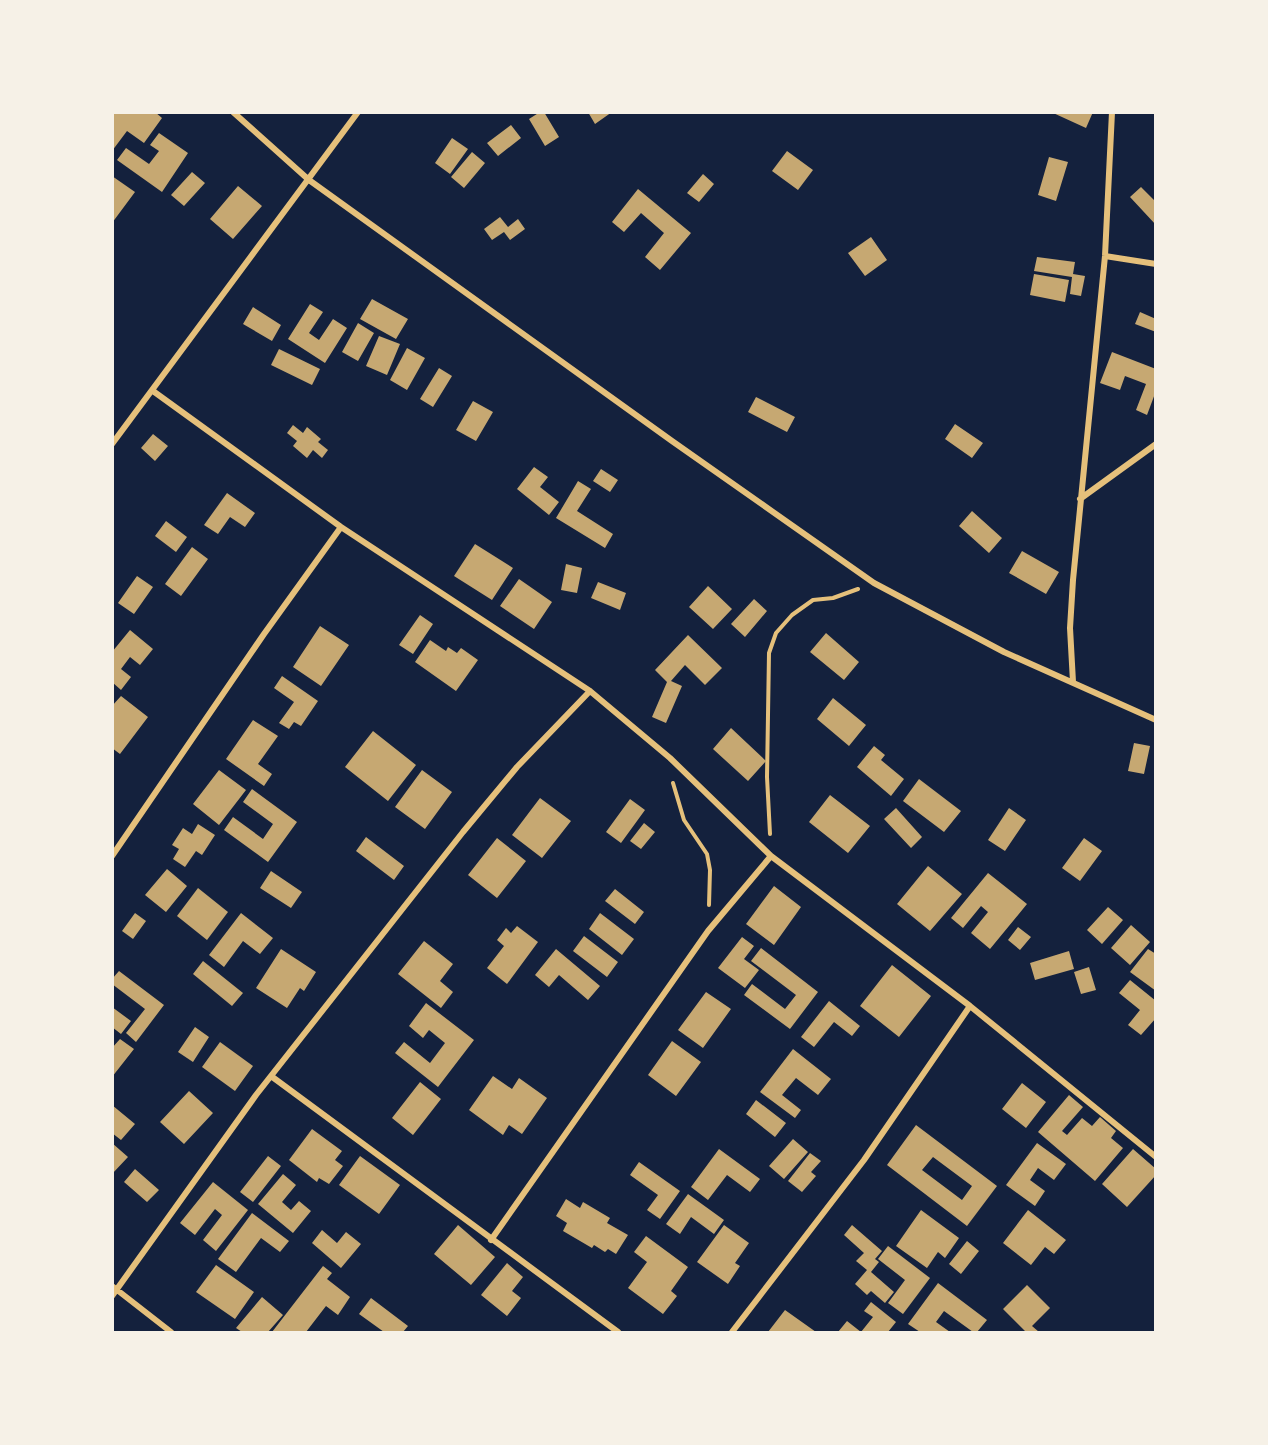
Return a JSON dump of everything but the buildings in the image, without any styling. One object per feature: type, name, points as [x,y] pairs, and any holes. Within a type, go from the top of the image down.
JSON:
[{"type":"street","points":[[233,112],[309,180],[874,584],[1004,652],[1155,720]]},
{"type":"street","points":[[112,444],[358,112]]},
{"type":"street","points":[[1073,682],[1070,628],[1080,499],[1105,256],[1112,112]]},
{"type":"street","points":[[1105,256],[1155,264]]},
{"type":"street","points":[[153,391],[341,527],[590,691],[670,758],[771,856],[970,1006],[1155,1157]]},
{"type":"street","points":[[1080,499],[1155,444]]},
{"type":"street","points":[[112,856],[264,634],[341,527]]},
{"type":"street","points":[[112,1296],[115,1287],[271,1076],[517,767],[590,691]]},
{"type":"street","points":[[491,1240],[708,932],[771,856]]},
{"type":"street","points":[[732,1332],[864,1160],[970,1006]]},
{"type":"street","points":[[271,1076],[618,1332]]},
{"type":"street","points":[[115,1287],[171,1332]]},
{"type":"path","points":[[771,856],[767,777],[768,676],[769,653],[776,633],[792,615],[813,600],[833,598],[874,584]]},
{"type":"path","points":[[670,758],[678,802],[684,820],[707,854],[711,887],[708,932]]}]
